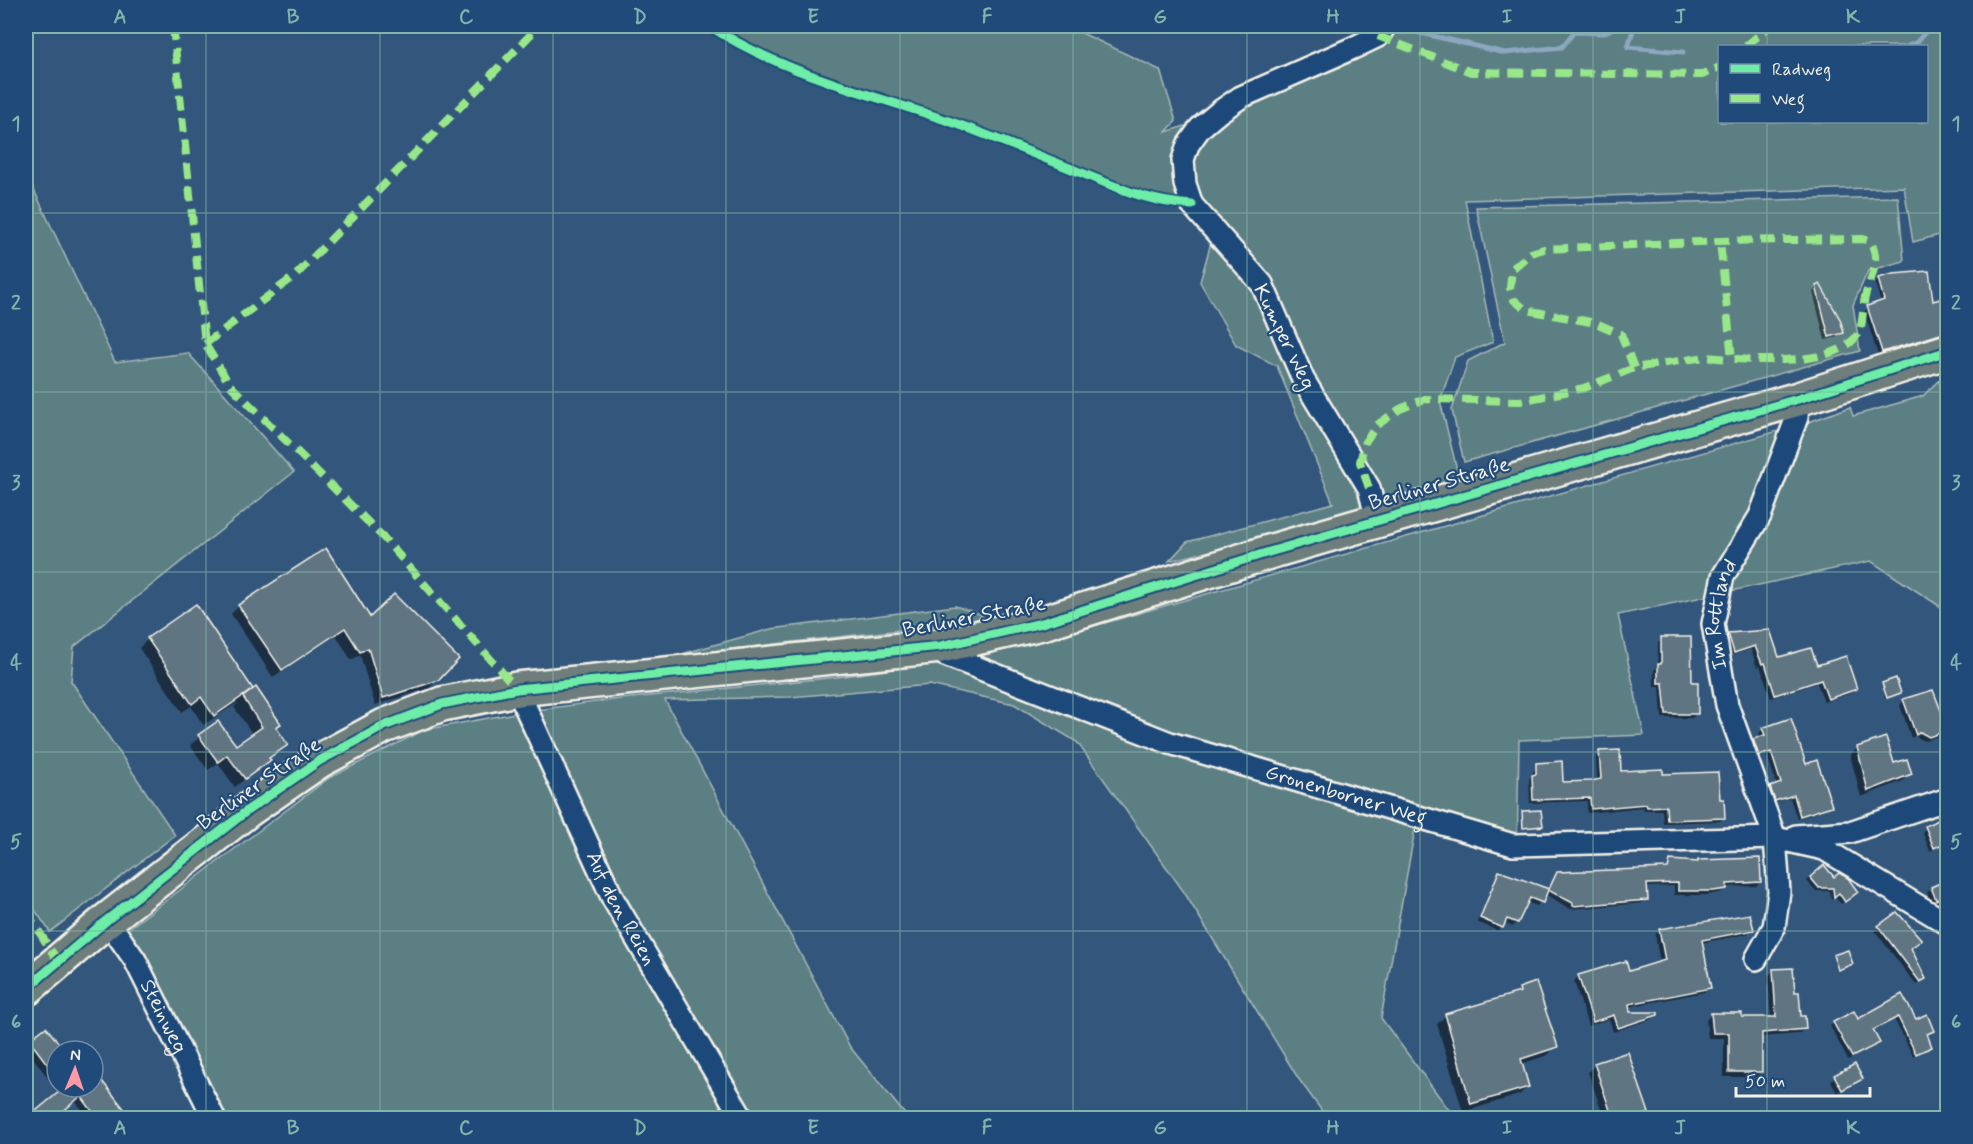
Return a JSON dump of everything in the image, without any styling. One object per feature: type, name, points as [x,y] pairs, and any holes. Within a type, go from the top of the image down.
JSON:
[{"type":"main road","name":"Berliner Straße","points":[[26,989],[107,920],[248,810],[319,761],[384,726],[442,704],[517,689],[941,646],[1042,623],[1377,520],[1798,399],[1947,351]]},
{"type":"street","name":"Kumper Weg","points":[[1377,520],[1369,488],[1303,379],[1262,284],[1192,205],[1185,184],[1183,160],[1188,145],[1200,128],[1226,107],[1259,89],[1377,36],[1385,26]]},
{"type":"street","name":"Im Rottland","points":[[1774,838],[1727,705],[1713,624],[1724,576],[1760,516],[1797,417],[1798,399]]},
{"type":"street","name":"Gronenborner Weg","points":[[941,646],[945,655],[1170,743],[1513,844],[1774,838],[1850,832],[1947,799]]},
{"type":"street","name":"Auf den Reien","points":[[517,689],[613,899],[742,1119]]},
{"type":"street","name":"Gronenborner Weg","points":[[1774,838],[1824,849],[1947,924]]},
{"type":"street","points":[[1756,959],[1773,927],[1779,892],[1774,838]]},
{"type":"street","name":"Steinweg","points":[[107,920],[135,960],[214,1119]]},
{"type":"green space","points":[[710,26],[1067,26],[1160,70],[1176,121],[1166,132],[1236,110],[1373,46],[1374,26],[1947,26],[1947,233],[1913,242],[1904,187],[1465,200],[1493,342],[1455,357],[1440,401],[1462,490],[1169,561],[1187,542],[1333,503],[1277,366],[1236,345],[1200,282],[1217,221],[826,80]]},
{"type":"green space","points":[[26,173],[115,362],[188,353],[294,472],[74,647],[71,681],[175,835],[50,932],[26,897]]},
{"type":"green space","points":[[1898,197],[1904,261],[1868,271],[1853,305],[1860,351],[1464,462],[1452,410],[1468,361],[1505,342],[1476,207]]},
{"type":"green space","points":[[1939,380],[1943,403],[1947,402],[1947,611],[1871,561],[1618,615],[1644,735],[1519,740],[1517,856],[1415,829],[1381,1018],[1455,1118],[1327,1118],[1298,1078],[1184,892],[1077,742],[1014,704],[930,685],[790,697],[665,700],[850,1047],[908,1118],[220,1118],[128,929],[329,778],[424,730],[515,713],[602,701],[837,677],[951,661],[1023,691],[1020,697],[1035,678],[1030,683],[972,658],[1038,642],[1806,423],[1850,407],[1853,416],[1923,396]]},
{"type":"green space","points":[[955,606],[983,615],[972,622],[678,655],[771,629]]},
{"type":"building","points":[[1929,271],[1933,301],[1947,297],[1947,332],[1882,352],[1867,306],[1884,300],[1878,278],[1893,274]]},
{"type":"building","points":[[1820,284],[1840,319],[1844,333],[1829,337],[1816,286]]},
{"type":"building","points":[[326,548],[370,617],[394,594],[459,659],[439,680],[383,698],[368,648],[360,652],[345,628],[282,670],[238,605]]},
{"type":"building","points":[[196,604],[253,689],[214,716],[201,697],[192,704],[147,638]]},
{"type":"building","points":[[1770,630],[1779,657],[1811,648],[1817,665],[1846,656],[1857,689],[1828,699],[1821,680],[1775,695],[1765,663],[1762,664],[1755,646],[1734,653],[1728,633]]},
{"type":"building","points":[[1661,637],[1691,637],[1692,682],[1698,682],[1698,714],[1666,714],[1663,683],[1658,683]]},
{"type":"building","points":[[1896,678],[1901,693],[1887,698],[1882,683]]},
{"type":"building","points":[[256,687],[281,724],[276,727],[288,745],[245,779],[227,755],[218,762],[198,735],[218,721],[236,745],[262,727],[243,697]]},
{"type":"building","points":[[1933,690],[1945,721],[1940,733],[1929,737],[1920,732],[1916,735],[1903,699]]},
{"type":"building","points":[[1791,718],[1806,764],[1817,760],[1832,806],[1800,816],[1794,795],[1775,801],[1770,787],[1781,783],[1771,752],[1759,756],[1753,739],[1765,735],[1762,728]]},
{"type":"building","points":[[1886,737],[1894,763],[1907,759],[1912,774],[1868,791],[1857,747]]},
{"type":"building","points":[[1620,750],[1621,771],[1663,769],[1663,774],[1718,772],[1720,799],[1724,799],[1725,818],[1667,820],[1666,806],[1647,807],[1646,804],[1591,809],[1590,798],[1533,800],[1532,775],[1536,774],[1536,763],[1562,761],[1563,782],[1591,781],[1601,779],[1599,751]]},
{"type":"building","points":[[1541,810],[1543,826],[1523,828],[1522,811]]},
{"type":"building","points":[[1947,816],[1947,842],[1934,848],[1925,826]]},
{"type":"building","points":[[1760,858],[1761,882],[1727,884],[1727,889],[1713,891],[1678,891],[1678,883],[1647,884],[1648,900],[1573,906],[1573,903],[1548,890],[1543,903],[1530,898],[1518,923],[1507,919],[1503,928],[1480,918],[1499,871],[1549,889],[1557,872],[1668,868],[1670,860],[1698,862],[1698,860]]},
{"type":"building","points":[[1824,865],[1834,877],[1839,873],[1848,878],[1858,892],[1845,902],[1839,893],[1834,897],[1833,888],[1819,888],[1810,877]]},
{"type":"building","points":[[1947,880],[1947,895],[1936,900],[1931,887]]},
{"type":"building","points":[[1897,912],[1922,940],[1911,948],[1926,979],[1920,982],[1878,926]]},
{"type":"building","points":[[1750,914],[1754,930],[1702,940],[1711,988],[1629,1004],[1630,1012],[1658,1012],[1658,1015],[1618,1028],[1614,1015],[1593,1022],[1578,975],[1626,961],[1629,971],[1665,960],[1659,929]]},
{"type":"building","points":[[1848,950],[1853,964],[1838,970],[1833,955]]},
{"type":"building","points":[[1793,968],[1795,992],[1799,992],[1801,1016],[1805,1016],[1806,1029],[1762,1033],[1762,1072],[1729,1072],[1729,1033],[1713,1033],[1711,1013],[1742,1013],[1742,1017],[1776,1017],[1773,969]]},
{"type":"building","points":[[1536,982],[1558,1047],[1521,1059],[1529,1087],[1471,1104],[1445,1014],[1520,992],[1519,988]]},
{"type":"building","points":[[1902,994],[1916,1019],[1927,1014],[1934,1031],[1927,1034],[1932,1047],[1916,1054],[1898,1017],[1873,1030],[1880,1043],[1852,1057],[1833,1022],[1854,1011],[1858,1019]]},
{"type":"building","points":[[46,1027],[56,1039],[45,1039],[45,1061],[29,1040]]},
{"type":"building","points":[[1628,1052],[1649,1113],[1634,1119],[1613,1119],[1594,1063]]},
{"type":"building","points":[[1855,1064],[1863,1079],[1842,1090],[1834,1075]]},
{"type":"building","points":[[105,1085],[125,1110],[114,1119],[98,1119],[83,1099],[105,1099]]},
{"type":"building","points":[[50,1099],[77,1099],[54,1119],[26,1119]]},
{"type":"waterway","points":[[1408,30],[1505,53],[1562,47],[1574,32],[1604,33],[1616,26]]},
{"type":"waterway","points":[[1632,26],[1634,27],[1628,47],[1683,52]]},
{"type":"waterway","points":[[1910,45],[1917,42],[1930,26],[1948,31]]},
{"type":"marked path","points":[[173,26],[205,344],[230,385],[382,536],[517,689]]},
{"type":"marked path","points":[[205,344],[296,275],[539,26]]},
{"type":"marked path","points":[[1747,45],[1770,26]]},
{"type":"marked path","points":[[1378,36],[1471,72],[1702,75],[1718,68]]},
{"type":"marked path","points":[[1634,368],[1621,334],[1596,323],[1526,310],[1514,300],[1510,288],[1512,269],[1531,253],[1544,249],[1720,241],[1863,239],[1870,241],[1875,261],[1858,334],[1835,352],[1818,356],[1782,360],[1732,359],[1720,241]]},
{"type":"marked path","points":[[1369,488],[1360,462],[1365,442],[1377,425],[1400,409],[1425,399],[1520,401],[1584,388],[1634,368],[1705,357],[1732,359]]},
{"type":"marked path","points":[[26,911],[57,960]]},
{"type":"cycle path","points":[[710,26],[770,59],[802,72],[968,128],[1134,193],[1162,201],[1192,205]]},
{"type":"cycle path","points":[[26,989],[107,920],[248,810],[319,761],[384,726],[442,704],[517,689],[941,646],[1042,623],[1269,552],[1798,399],[1948,351]]}]
